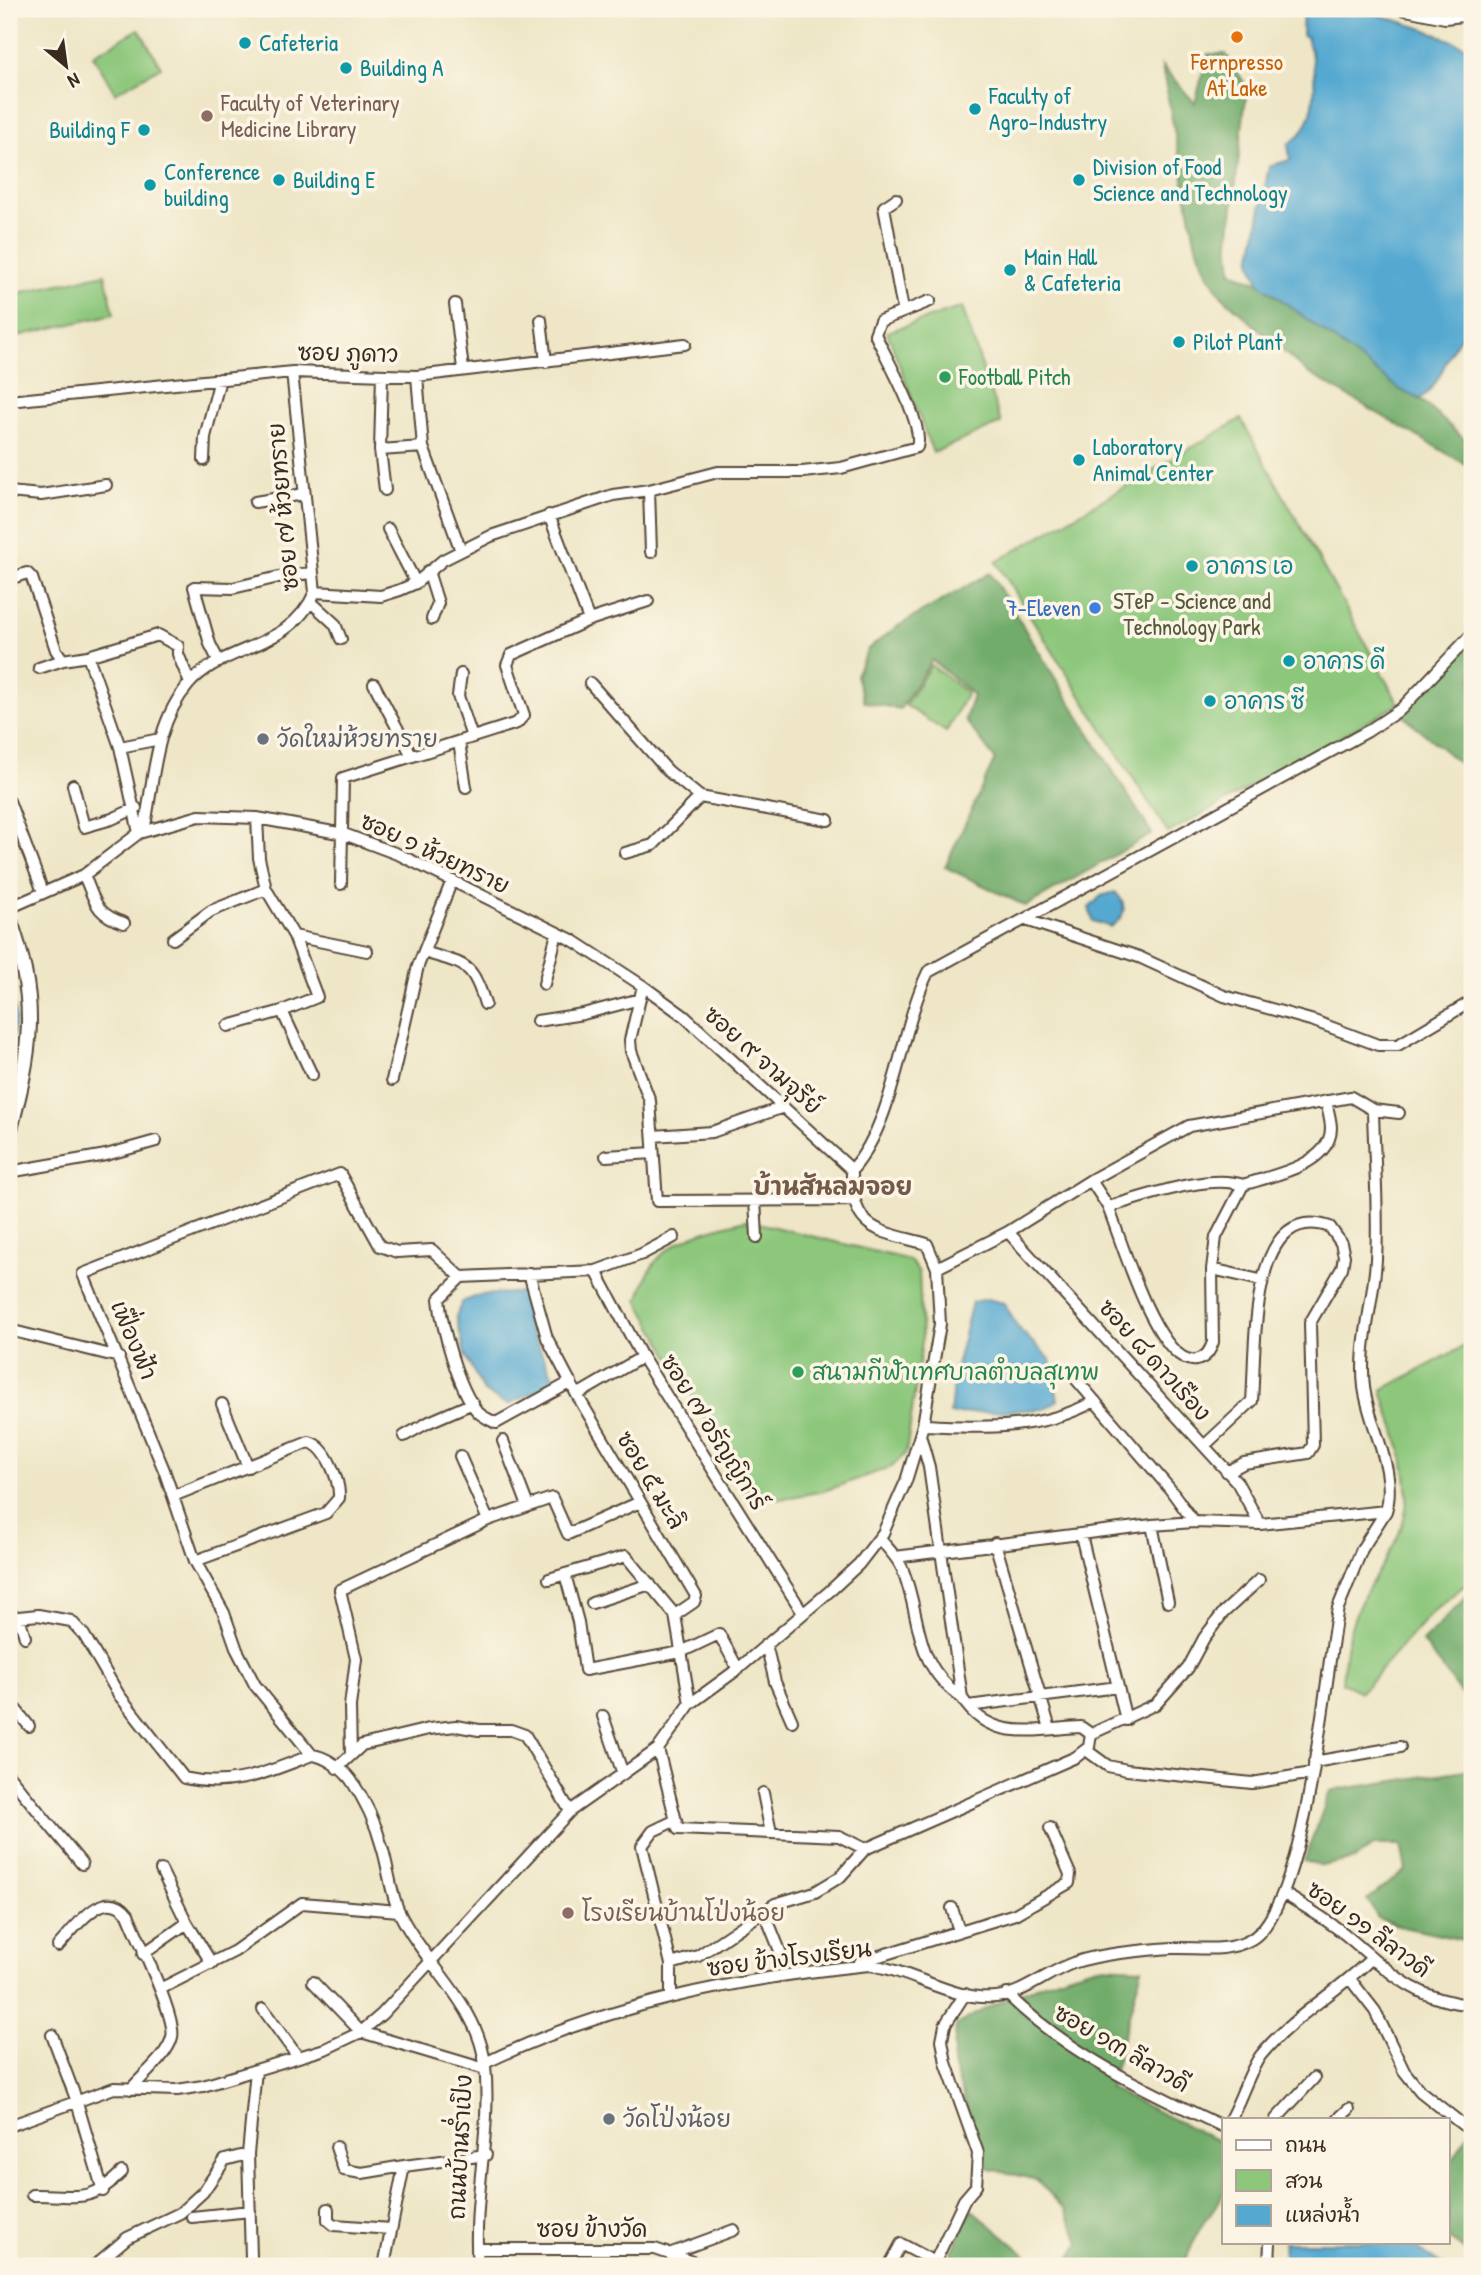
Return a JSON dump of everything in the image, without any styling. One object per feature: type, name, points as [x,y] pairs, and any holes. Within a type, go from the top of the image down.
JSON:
[{"type":"main road","points":[[9,919],[28,988],[29,1046],[9,1133]]},
{"type":"main road","points":[[9,940],[28,988]]},
{"type":"street","points":[[1401,9],[1445,18],[1472,15]]},
{"type":"street","points":[[896,199],[884,207],[903,310]]},
{"type":"street","points":[[313,597],[381,596],[415,583],[428,571],[491,536],[613,495],[649,490],[718,472],[802,472],[841,468],[917,447],[919,440],[911,414],[875,334],[880,321],[930,301]]},
{"type":"street","points":[[455,304],[463,369]]},
{"type":"street","points":[[541,320],[546,362]]},
{"type":"street","name":"ซอย ภูดาว","points":[[9,401],[292,372],[417,376],[685,344]]},
{"type":"street","name":"ซอย ๗ ห้วยทราย","points":[[141,832],[160,739],[170,712],[190,683],[219,662],[264,643],[287,629],[313,597],[292,372]]},
{"type":"street","points":[[382,375],[380,450],[385,490]]},
{"type":"street","points":[[417,376],[423,447],[461,551]]},
{"type":"street","points":[[204,460],[205,437],[220,379]]},
{"type":"street","points":[[380,450],[423,447]]},
{"type":"street","points":[[9,492],[41,495],[106,485]]},
{"type":"street","points":[[649,490],[651,551]]},
{"type":"street","points":[[255,502],[304,494]]},
{"type":"street","points":[[550,515],[589,620]]},
{"type":"street","points":[[388,529],[415,583]]},
{"type":"street","points":[[428,571],[438,606],[432,620]]},
{"type":"street","points":[[9,579],[27,573],[32,578],[56,650],[63,660]]},
{"type":"street","points":[[219,662],[210,644],[194,587],[233,589],[284,576],[311,573]]},
{"type":"street","points":[[313,597],[335,624],[341,639]]},
{"type":"street","points":[[341,884],[343,778],[517,723],[524,715],[507,665],[511,655],[589,620],[648,601]]},
{"type":"street","points":[[9,2126],[76,2099],[114,2088],[177,2090],[203,2086],[326,2049],[361,2032],[570,1811],[658,1749],[690,1704],[738,1669],[859,1564],[879,1538],[906,1481],[921,1430],[940,1324],[937,1268],[927,1244],[886,1234],[872,1226],[852,1200],[852,1170],[862,1159],[889,1096],[928,972],[1368,731],[1401,709],[1472,634]]},
{"type":"street","points":[[39,668],[158,635],[178,646],[178,654],[190,683]]},
{"type":"street","points":[[88,656],[120,747],[141,832]]},
{"type":"street","points":[[461,674],[458,696],[472,737]]},
{"type":"street","points":[[590,682],[668,771],[700,797],[828,820]]},
{"type":"street","points":[[374,684],[412,756]]},
{"type":"street","points":[[120,747],[160,739]]},
{"type":"street","points":[[459,741],[466,786]]},
{"type":"street","points":[[73,785],[84,827],[136,808]]},
{"type":"street","points":[[625,853],[653,845],[700,797]]},
{"type":"street","points":[[9,801],[43,892]]},
{"type":"street","name":"ซอย ๑ ห้วยทราย","points":[[9,908],[84,874],[141,832],[199,816],[257,818],[344,834],[400,855],[451,883],[557,933],[643,986]]},
{"type":"street","points":[[228,1026],[317,997],[294,936],[266,889],[259,858],[257,818]]},
{"type":"street","points":[[84,874],[96,904],[106,918],[124,923]]},
{"type":"street","points":[[392,1080],[424,952],[451,883]]},
{"type":"street","points":[[173,939],[211,911],[266,889]]},
{"type":"street","points":[[1026,920],[1139,957],[1224,996],[1314,1021],[1378,1045],[1398,1045],[1472,1001]]},
{"type":"street","points":[[544,984],[557,933]]},
{"type":"street","points":[[294,936],[367,951]]},
{"type":"street","points":[[424,952],[469,968],[478,980],[485,1004]]},
{"type":"street","points":[[643,986],[630,1040],[631,1051],[650,1101],[657,1201],[852,1200]]},
{"type":"street","name":"ซอย ๙ จามจุรีย์","points":[[643,986],[684,1016],[852,1170]]},
{"type":"street","points":[[537,1021],[583,1014],[639,999]]},
{"type":"street","points":[[282,1010],[312,1074]]},
{"type":"street","points":[[937,1268],[1008,1232],[1091,1180],[1189,1126],[1351,1097],[1373,1110],[1399,1113]]},
{"type":"street","points":[[1108,1207],[1167,1191],[1229,1180],[1243,1185],[1300,1165],[1323,1149],[1329,1140],[1331,1126],[1326,1101]]},
{"type":"street","points":[[653,1136],[712,1132],[784,1107]]},
{"type":"street","points":[[895,1557],[1152,1524],[1260,1524],[1387,1511],[1390,1489],[1364,1387],[1366,1328],[1376,1259],[1373,1110]]},
{"type":"street","points":[[9,1172],[106,1154],[156,1141]]},
{"type":"street","points":[[606,1156],[653,1153]]},
{"type":"street","name":"เฟื่องฟ้า","points":[[312,1755],[255,1685],[224,1613],[195,1561],[119,1357],[83,1274],[340,1174],[380,1246],[397,1252],[432,1250],[461,1277]]},
{"type":"street","points":[[1091,1180],[1108,1207],[1141,1297],[1166,1340],[1177,1352],[1192,1361],[1210,1352],[1213,1342],[1212,1269],[1216,1237],[1243,1185]]},
{"type":"street","points":[[755,1200],[757,1237]]},
{"type":"street","points":[[1204,1446],[1252,1401],[1260,1280],[1270,1255],[1283,1238],[1296,1228],[1321,1224],[1330,1227],[1341,1243],[1342,1268],[1310,1323],[1313,1445],[1308,1453],[1244,1463],[1227,1472]]},
{"type":"street","name":"ซอย ๘ ดาวเรือง","points":[[1008,1232],[1227,1472],[1251,1503],[1260,1524]]},
{"type":"street","points":[[571,1382],[495,1423],[477,1411],[454,1363],[442,1323],[439,1299],[461,1277],[596,1271],[642,1254],[674,1237]]},
{"type":"street","points":[[1212,1269],[1260,1280]]},
{"type":"street","name":"ซอย ๗ อรัญญิการ์","points":[[596,1271],[642,1357],[803,1613]]},
{"type":"street","name":"ซอย ๕ มะลิ","points":[[529,1273],[547,1338],[577,1395],[696,1596],[694,1602],[675,1615]]},
{"type":"street","points":[[9,1330],[119,1357]]},
{"type":"street","points":[[577,1395],[642,1357]]},
{"type":"street","points":[[1075,1378],[1170,1489],[1194,1522]]},
{"type":"street","points":[[921,1430],[1053,1421],[1095,1401]]},
{"type":"street","points":[[404,1436],[473,1403]]},
{"type":"street","points":[[222,1404],[248,1467]]},
{"type":"street","points":[[921,1430],[965,1702]]},
{"type":"street","points":[[503,1441],[528,1506]]},
{"type":"street","points":[[173,1496],[286,1449],[314,1443],[330,1467],[339,1498],[326,1513],[195,1561]]},
{"type":"street","points":[[460,1456],[488,1520]]},
{"type":"street","points":[[351,1755],[350,1706],[356,1659],[340,1590],[488,1520],[552,1498],[568,1534],[640,1502]]},
{"type":"street","name":"ซอย ข้างโรงเรียน","points":[[485,2066],[527,2042],[671,1996],[844,1968],[886,1967],[965,1994],[989,1997],[1007,1994],[1073,1963],[1112,1954],[1240,1945],[1265,1929],[1276,1913],[1283,1894],[1313,1767],[1338,1608],[1362,1549],[1387,1511]]},
{"type":"street","points":[[1152,1524],[1168,1602]]},
{"type":"street","points":[[1081,1535],[1126,1720]]},
{"type":"street","points":[[671,1964],[698,1956],[775,1904],[815,1892],[841,1877],[865,1849],[1086,1750],[1092,1741],[1091,1734],[1081,1727],[996,1728],[977,1718],[942,1680],[921,1647],[908,1587],[895,1557],[879,1538]]},
{"type":"street","points":[[995,1543],[1050,1729]]},
{"type":"street","points":[[550,1579],[626,1556],[675,1615],[690,1704]]},
{"type":"street","points":[[565,1574],[578,1622],[584,1669],[681,1652],[721,1634],[738,1669]]},
{"type":"street","points":[[1091,1734],[1156,1704],[1171,1690],[1223,1613],[1259,1580]]},
{"type":"street","points":[[592,1603],[650,1584]]},
{"type":"street","points":[[25,1636],[14,1618],[38,1615],[71,1621],[84,1635],[119,1695],[184,1778],[213,1783],[238,1782],[312,1755],[320,1756],[337,1768],[362,1745],[456,1726],[479,1730],[511,1730],[525,1735],[570,1811]]},
{"type":"street","points":[[766,1644],[775,1682],[792,1720]]},
{"type":"street","points":[[965,1702],[1041,1698],[1118,1687]]},
{"type":"street","points":[[9,1701],[29,1726]]},
{"type":"street","points":[[603,1716],[623,1774]]},
{"type":"street","points":[[1086,1750],[1108,1766],[1127,1770],[1252,1783],[1400,1747]]},
{"type":"street","points":[[658,1749],[678,1829],[839,1836],[865,1849]]},
{"type":"street","name":"ถนนบ้านร่ำเปิง","points":[[337,1768],[349,1777],[367,1807],[382,1847],[399,1911],[465,2010],[485,2066],[486,2155],[477,2249],[478,2266]]},
{"type":"street","points":[[9,1776],[82,1864]]},
{"type":"street","points":[[763,1793],[771,1833]]},
{"type":"street","points":[[671,1996],[668,1976],[671,1964],[642,1846],[653,1831],[676,1820]]},
{"type":"street","points":[[844,1968],[1035,1905],[1069,1882],[1070,1874],[1049,1828]]},
{"type":"street","points":[[161,1870],[187,1923],[212,1964]]},
{"type":"street","name":"ซอย ๑๑ ลีลาวดี","points":[[1283,1894],[1319,1915],[1392,1976],[1429,1996],[1472,2005]]},
{"type":"street","points":[[58,1945],[100,1904],[113,1902],[121,1905],[128,1914],[160,1989],[172,2038],[131,2089]]},
{"type":"street","points":[[160,1989],[212,1964],[261,1934],[302,1903],[399,1911]]},
{"type":"street","points":[[952,1908],[959,1931]]},
{"type":"street","points":[[764,1912],[780,1951]]},
{"type":"street","points":[[143,1954],[187,1923]]},
{"type":"street","points":[[1230,2118],[1260,2056],[1297,2018],[1350,1979],[1372,1958]]},
{"type":"street","points":[[1350,1979],[1375,2011],[1404,2071],[1420,2091],[1463,2125]]},
{"type":"street","points":[[313,1982],[361,2032],[485,2066]]},
{"type":"street","points":[[889,2266],[901,2244],[934,2264],[964,2200],[976,2186],[978,2153],[946,2063],[942,2040],[945,2025],[965,1994]]},
{"type":"street","name":"ซอย ๑๓ ลีลาวดี","points":[[1007,1994],[1060,2041],[1144,2090],[1222,2126]]},
{"type":"street","points":[[263,2009],[298,2057]]},
{"type":"street","points":[[51,2035],[76,2099],[103,2191]]},
{"type":"street","points":[[248,2266],[248,2154],[256,2070]]},
{"type":"street","points":[[1279,2118],[1314,2078]]},
{"type":"street","points":[[1339,2118],[1349,2109]]},
{"type":"street","points":[[336,2147],[344,2170],[353,2173],[486,2155]]},
{"type":"street","points":[[94,2266],[127,2238],[180,2213],[203,2192],[225,2160],[248,2154]]},
{"type":"street","points":[[384,2266],[404,2166]]},
{"type":"street","points":[[33,2195],[88,2196],[103,2191],[122,2172]]},
{"type":"street","points":[[328,2208],[328,2220],[334,2225],[391,2229]]},
{"type":"street","points":[[192,2217],[250,2211]]},
{"type":"street","points":[[669,2254],[734,2230]]},
{"type":"street","points":[[1269,2266],[1270,2244]]},
{"type":"street","name":"ซอย ข้างวัด","points":[[477,2249],[655,2249],[704,2266]]},
{"type":"green space","points":[[139,29],[161,67],[115,93],[93,55]]},
{"type":"green space","points":[[1208,54],[1226,54],[1247,87],[1229,241],[1232,272],[1259,283],[1402,391],[1420,399],[1472,446],[1472,468],[1305,371],[1222,296],[1208,275],[1195,241],[1162,66],[1195,103]]},
{"type":"green space","points":[[105,274],[114,314],[9,338],[9,295]]},
{"type":"green space","name":"Football Pitch","points":[[962,307],[1001,423],[933,453],[887,332]]},
{"type":"green space","name":"STeP - Science and Technology Park","points":[[1241,419],[1399,704],[1168,833],[996,562]]},
{"type":"green space","points":[[990,573],[1152,834],[1026,906],[945,867],[995,759],[965,720],[973,695],[932,660],[900,709],[864,702],[856,675],[868,649],[898,626]]},
{"type":"green space","points":[[1472,641],[1472,774],[1400,713]]},
{"type":"green space","points":[[931,665],[967,693],[946,732],[905,705]]},
{"type":"green space","name":"สนามกีฬาเทศบาลตำบลสุเทพ","points":[[746,1220],[909,1260],[919,1272],[922,1341],[906,1453],[892,1467],[824,1491],[780,1499],[745,1490],[638,1300],[644,1282],[661,1255],[695,1235]]},
{"type":"green space","points":[[1472,1342],[1472,1579],[1430,1614],[1361,1692],[1342,1683],[1348,1638],[1359,1606],[1397,1538],[1406,1512],[1407,1499],[1403,1457],[1382,1390]]},
{"type":"green space","points":[[1472,1591],[1472,1707],[1422,1642]]},
{"type":"green space","points":[[1472,1769],[1472,1942],[1403,1927],[1378,1918],[1367,1900],[1406,1870],[1401,1845],[1374,1845],[1355,1859],[1322,1866],[1304,1861],[1330,1791]]},
{"type":"green space","points":[[1098,1966],[1142,1968],[1109,2088],[1222,2143],[1222,2196],[1198,2232],[1183,2266],[1066,2266],[1080,2242],[1065,2210],[1037,2180],[986,2168],[953,2065],[956,2025],[1025,1990]]},
{"type":"green space","points":[[1472,2126],[1472,2255],[1450,2240],[1450,2164]]},
{"type":"green space","points":[[971,2209],[1039,2266],[946,2266]]},
{"type":"water","points":[[1349,9],[1370,12],[1424,29],[1472,49],[1472,327],[1456,344],[1436,382],[1420,399],[1402,391],[1259,283],[1251,261],[1269,166],[1290,160],[1288,144],[1307,124],[1312,110],[1313,65],[1307,37],[1302,35],[1303,10]]},
{"type":"water","points":[[1115,892],[1124,907],[1119,920],[1110,927],[1093,921],[1089,908],[1101,896]]},
{"type":"water","points":[[9,970],[16,1020],[9,1056]]},
{"type":"water","points":[[525,1292],[527,1323],[556,1382],[508,1405],[484,1392],[465,1355],[456,1316],[462,1302],[480,1295]]},
{"type":"water","points":[[987,1299],[1004,1303],[1018,1328],[1050,1359],[1058,1400],[1044,1409],[950,1414],[954,1375],[972,1302]]},
{"type":"water","points":[[1284,2244],[1407,2244],[1445,2266],[1282,2266]]},
{"type":"place","name":"Fernpresso At Lake","points":[[1237,37]]},
{"type":"place","name":"Cafeteria","points":[[245,43]]},
{"type":"place","name":"Building A","points":[[346,68]]},
{"type":"place","name":"Faculty of Agro-Industry","points":[[975,109]]},
{"type":"place","name":"Faculty of Veterinary Medicine Library","points":[[207,116]]},
{"type":"place","name":"Building F","points":[[144,130]]},
{"type":"place","name":"Building E","points":[[279,180]]},
{"type":"place","name":"Division of Food Science and Technology","points":[[1079,180]]},
{"type":"place","name":"Conference building","points":[[150,185]]},
{"type":"place","name":"Main Hall & Cafeteria","points":[[1010,270]]},
{"type":"place","name":"Pilot Plant","points":[[1179,342]]},
{"type":"place","name":"Football Pitch","points":[[945,377]]},
{"type":"place","name":"Laboratory Animal Center","points":[[1079,460]]},
{"type":"place","name":"อาคาร เอ","points":[[1192,566]]},
{"type":"place","name":"7-Eleven","points":[[1095,608]]},
{"type":"place","name":"อาคาร ดี","points":[[1289,661]]},
{"type":"place","name":"อาคาร ซี","points":[[1210,701]]},
{"type":"place","name":"วัดใหม่ห้วยทราย","points":[[263,739]]},
{"type":"place","name":"สนามกีฬาเทศบาลตำบลสุเทพ","points":[[798,1372]]},
{"type":"place","name":"โรงเรียนบ้านโป่งน้อย","points":[[568,1913]]},
{"type":"place","name":"วัดโป่งน้อย","points":[[609,2119]]},
{"type":"district","name":"บ้านสันลมจอย","points":[[833,1187]]}]
